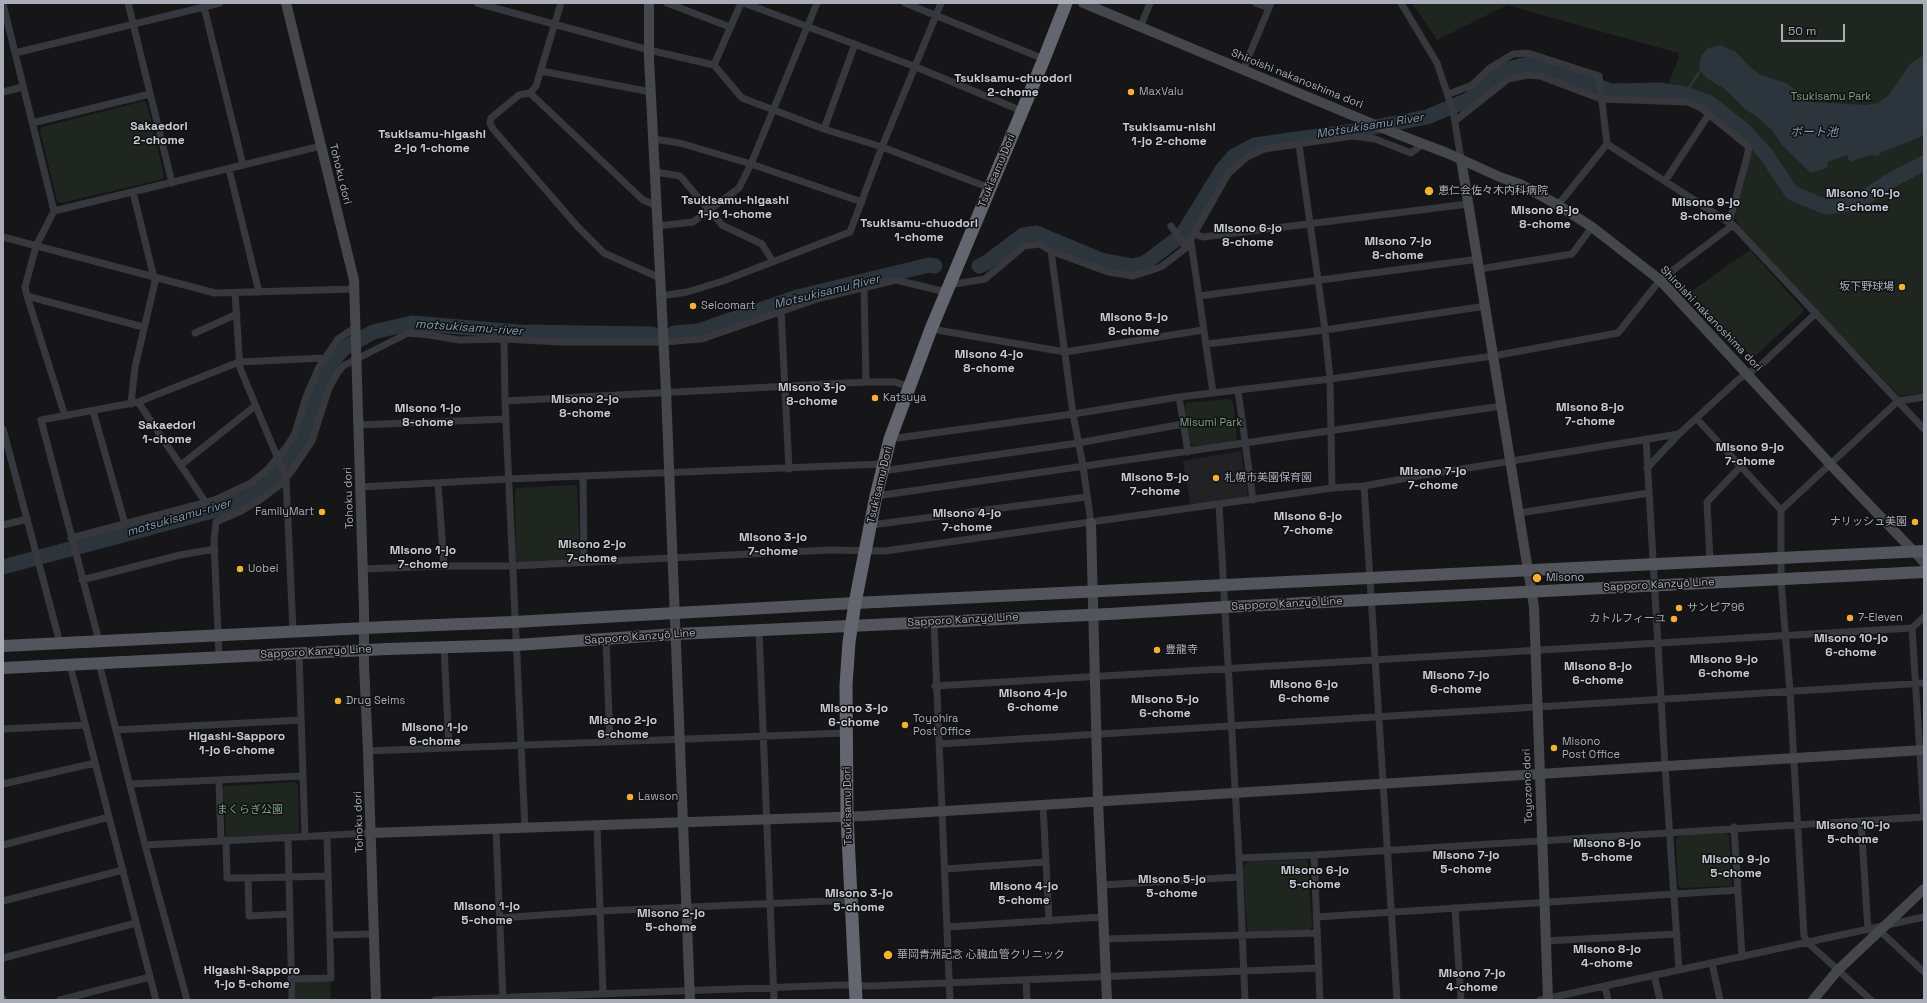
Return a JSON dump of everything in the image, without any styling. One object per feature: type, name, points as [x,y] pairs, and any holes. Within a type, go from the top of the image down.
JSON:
[{"type":"highway","name":"Tsukisamu Dori","points":[[856,1000],[847,816],[846,685],[855,603],[876,496],[890,439],[931,329],[1066,3]]},
{"type":"main road","name":"Sapporo Kanzyō Line","points":[[3,646],[675,614],[855,603],[1092,593],[1710,561],[1919,552]]},
{"type":"main road","name":"Sapporo Kanzyō Line","points":[[3,668],[364,650],[516,645],[676,634],[1093,615],[1532,591],[1924,572]]},
{"type":"street","points":[[128,3],[172,183]]},
{"type":"street","points":[[15,53],[220,3]]},
{"type":"street","name":"Tohoku dori","points":[[286,3],[354,280],[364,650],[376,1000]]},
{"type":"street","points":[[477,3],[649,50],[714,65],[742,98],[824,129],[882,147],[990,188]]},
{"type":"street","points":[[561,3],[536,86],[530,93],[519,95],[491,118],[490,123],[493,129],[577,226],[604,253],[660,278]]},
{"type":"street","points":[[649,3],[649,50],[664,342],[690,995]]},
{"type":"street","points":[[667,3],[730,27]]},
{"type":"street","points":[[714,65],[741,3]]},
{"type":"street","points":[[744,3],[916,67],[1022,111]]},
{"type":"street","points":[[658,226],[693,222],[739,188],[752,164],[817,3]]},
{"type":"street","points":[[904,3],[1044,59]]},
{"type":"street","points":[[661,296],[694,290],[773,262],[850,232],[882,147],[941,3]]},
{"type":"street","name":"Shiroishi nakanoshima dori","points":[[1083,3],[1358,118],[1462,159],[1502,178],[1520,184],[1558,205],[1592,227],[1660,280],[1831,465],[1919,552],[1924,562]]},
{"type":"street","points":[[1140,28],[1150,3]]},
{"type":"street","points":[[1243,70],[1270,6],[1256,3]]},
{"type":"street","points":[[1401,3],[1438,63],[1454,111],[1462,159]]},
{"type":"street","points":[[3,4],[54,211],[36,246],[25,287],[65,416]]},
{"type":"street","points":[[204,7],[243,165]]},
{"type":"street","points":[[824,129],[855,44]]},
{"type":"street","points":[[1450,97],[1472,85],[1490,68],[1513,54],[1528,53],[1599,76],[1607,144],[1558,205]]},
{"type":"street","points":[[541,71],[651,92]]},
{"type":"street","points":[[890,439],[1073,414],[1179,397],[1330,379],[1493,356],[1618,333],[1660,280],[1731,224],[1749,147],[1701,108],[1688,102],[1601,96],[1540,76],[1528,75],[1508,79],[1455,121]]},
{"type":"street","points":[[3,92],[24,87]]},
{"type":"street","points":[[530,93],[643,200],[656,206]]},
{"type":"street","points":[[32,123],[150,94]]},
{"type":"street","points":[[1665,181],[1708,114]]},
{"type":"street","points":[[218,657],[215,549],[216,522],[249,507],[267,495],[301,459],[312,440],[329,388],[343,366],[356,356],[412,332],[459,340],[504,339],[560,342],[664,342],[702,338],[820,298],[896,280],[947,289],[985,278],[1024,246],[1040,244],[1051,251],[1108,272],[1133,276],[1161,267],[1188,245],[1228,174],[1246,156],[1264,149],[1352,136],[1375,139],[1411,153],[1423,144]]},
{"type":"street","points":[[653,139],[680,143],[752,164],[862,202]]},
{"type":"street","points":[[1607,144],[1731,224],[1924,429]]},
{"type":"street","points":[[1299,145],[1326,330],[1330,379],[1332,488]]},
{"type":"street","points":[[54,211],[321,146]]},
{"type":"street","name":"Toyozono dori","points":[[1462,159],[1468,204],[1532,591],[1542,839],[1545,999]]},
{"type":"street","points":[[229,169],[259,292]]},
{"type":"street","points":[[655,172],[680,176],[708,211],[722,225],[762,244],[773,262]]},
{"type":"street","points":[[134,192],[155,282],[135,367],[134,403],[181,465],[206,503]]},
{"type":"street","points":[[1195,234],[1203,237],[1468,204]]},
{"type":"street","points":[[1171,226],[1182,241],[1188,245],[1199,296],[1213,393]]},
{"type":"street","points":[[1199,296],[1319,280],[1572,254],[1592,227]]},
{"type":"street","points":[[3,237],[215,293],[354,289]]},
{"type":"street","points":[[1051,251],[1073,414],[1083,466],[1090,522],[1098,801],[1107,1000]]},
{"type":"street","points":[[864,288],[866,382]]},
{"type":"street","points":[[235,293],[239,362],[255,406],[285,475],[293,631]]},
{"type":"street","points":[[27,296],[144,327]]},
{"type":"street","points":[[1206,344],[1326,330],[1486,306]]},
{"type":"street","points":[[781,310],[786,385],[789,469]]},
{"type":"street","points":[[1647,468],[1679,434],[1739,379],[1760,366],[1816,313]]},
{"type":"street","points":[[195,333],[237,314]]},
{"type":"street","points":[[72,540],[125,524],[206,503],[224,497],[252,483],[278,461],[295,433],[306,397],[324,358],[338,339],[356,329]]},
{"type":"street","points":[[931,329],[1065,352],[1203,330]]},
{"type":"street","points":[[504,339],[514,622],[525,829]]},
{"type":"street","points":[[99,641],[41,420],[134,403],[239,362],[324,358]]},
{"type":"street","points":[[505,401],[666,391],[866,382],[895,382],[910,387]]},
{"type":"street","points":[[1238,390],[1244,443],[1253,500]]},
{"type":"street","points":[[1179,397],[1188,452]]},
{"type":"street","points":[[1781,510],[1898,401],[1924,397]]},
{"type":"street","points":[[181,465],[255,406]]},
{"type":"street","points":[[876,496],[1502,406]]},
{"type":"street","points":[[93,411],[125,524]]},
{"type":"street","points":[[359,425],[506,419]]},
{"type":"street","points":[[1697,419],[1781,510],[1781,580],[1790,692],[1796,824],[1804,936],[1807,942],[1871,1000]]},
{"type":"street","points":[[360,487],[583,476],[789,469],[883,468],[1078,443],[1183,424]]},
{"type":"street","points":[[3,430],[60,643]]},
{"type":"street","points":[[363,570],[444,566],[512,566],[829,550],[885,551],[1332,488],[1364,486],[1679,434]]},
{"type":"street","points":[[1646,439],[1665,766],[1679,970]]},
{"type":"street","points":[[1710,561],[1707,502],[1740,466]]},
{"type":"street","points":[[583,476],[584,562]]},
{"type":"street","points":[[438,483],[444,566]]},
{"type":"street","points":[[1364,486],[1397,1000]]},
{"type":"street","points":[[1519,513],[1649,493]]},
{"type":"street","points":[[870,525],[1086,497]]},
{"type":"street","points":[[1218,504],[1236,793],[1245,1000]]},
{"type":"street","points":[[3,525],[27,519]]},
{"type":"street","points":[[82,580],[180,555],[215,549]]},
{"type":"street","points":[[935,686],[1229,670],[1912,628],[1924,617]]},
{"type":"street","points":[[934,622],[935,686],[939,744],[950,1000]]},
{"type":"street","points":[[1239,858],[1314,855],[1542,839],[1924,817],[1922,750],[1915,684],[1912,628]]},
{"type":"street","points":[[759,630],[774,1000]]},
{"type":"street","points":[[606,640],[610,742]]},
{"type":"street","points":[[444,647],[449,748]]},
{"type":"street","points":[[299,653],[305,837]]},
{"type":"street","points":[[99,663],[131,784],[145,845],[187,1000]]},
{"type":"street","points":[[70,665],[156,1000]]},
{"type":"street","points":[[939,744],[1924,683]]},
{"type":"street","points":[[116,730],[301,720]]},
{"type":"street","points":[[3,729],[85,725]]},
{"type":"street","points":[[368,750],[846,733]]},
{"type":"street","points":[[145,845],[371,833],[766,820],[942,811],[1922,750]]},
{"type":"street","points":[[3,784],[95,763]]},
{"type":"street","points":[[131,784],[303,776]]},
{"type":"street","points":[[219,780],[227,878],[328,876]]},
{"type":"street","points":[[1043,804],[1048,921]]},
{"type":"street","points":[[3,845],[109,816]]},
{"type":"street","points":[[1861,821],[1868,930]]},
{"type":"street","points":[[597,826],[603,993]]},
{"type":"street","points":[[1734,828],[1742,957]]},
{"type":"street","points":[[496,830],[503,999]]},
{"type":"street","points":[[291,979],[331,978],[327,836]]},
{"type":"street","points":[[288,838],[292,1000]]},
{"type":"street","points":[[1314,855],[1320,1000]]},
{"type":"street","points":[[944,869],[1046,862]]},
{"type":"street","points":[[3,901],[123,870]]},
{"type":"street","points":[[1102,885],[1240,877]]},
{"type":"street","points":[[248,878],[249,916],[289,914]]},
{"type":"street","points":[[1812,1000],[1838,970],[1924,889]]},
{"type":"street","points":[[1316,917],[1738,890]]},
{"type":"street","points":[[499,918],[600,911],[851,900]]},
{"type":"street","points":[[1455,908],[1461,1000]]},
{"type":"street","points":[[947,926],[1048,921],[1103,916]]},
{"type":"street","points":[[1545,999],[1807,942],[1883,928],[1924,917]]},
{"type":"street","points":[[3,958],[136,923]]},
{"type":"street","points":[[1883,928],[1924,972]]},
{"type":"street","points":[[1104,939],[1317,933]]},
{"type":"street","points":[[330,935],[374,934]]},
{"type":"street","points":[[1545,941],[1677,934]]},
{"type":"street","points":[[1712,963],[1720,1000]]},
{"type":"street","points":[[435,1000],[503,999],[603,993],[612,996],[690,995],[773,987],[949,983],[1318,968]]},
{"type":"street","points":[[1654,975],[1660,1000]]},
{"type":"street","points":[[60,1000],[150,977]]},
{"type":"street","points":[[1026,980],[1027,1000]]},
{"type":"street","points":[[1605,986],[1608,1000]]},
{"type":"shaded area","name":"札幌市美園保育園","points":[[1241,451],[1248,496],[1191,507],[1183,461]]},
{"type":"green space","name":"Tsukisamu Park","points":[[1412,3],[1924,3],[1924,393],[1899,396],[1742,232],[1735,218],[1752,146],[1710,110],[1697,102],[1673,96],[1663,96],[1679,57],[1678,53],[1507,5],[1437,40]]},
{"type":"green space","points":[[144,101],[147,104],[164,175],[163,179],[61,203],[57,201],[40,130],[42,127]]},
{"type":"green space","points":[[1750,250],[1803,309],[1803,312],[1755,356],[1752,357],[1690,292]]},
{"type":"green space","name":"Misumi Park","points":[[1229,399],[1233,402],[1237,440],[1234,443],[1194,448],[1190,443],[1184,408],[1186,403]]},
{"type":"green space","points":[[577,486],[579,560],[518,563],[516,560],[515,491],[517,488]]},
{"type":"green space","name":"まくらぎ公園","points":[[295,782],[298,785],[299,830],[297,833],[229,837],[226,834],[223,788],[226,786]]},
{"type":"green space","points":[[1726,832],[1729,836],[1732,886],[1681,888],[1678,886],[1676,841],[1679,836]]},
{"type":"green space","points":[[1305,860],[1308,864],[1312,927],[1309,930],[1250,932],[1247,929],[1243,866],[1249,861]]},
{"type":"green space","points":[[330,981],[331,1000],[296,1000],[295,982]]},
{"type":"water","name":"ボート池","points":[[1720,45],[1736,52],[1751,68],[1761,75],[1786,83],[1812,102],[1865,105],[1878,103],[1889,95],[1910,64],[1924,55],[1924,134],[1918,138],[1882,152],[1877,156],[1870,155],[1850,162],[1847,155],[1827,162],[1828,167],[1815,172],[1810,172],[1781,144],[1772,130],[1745,109],[1725,89],[1708,79],[1700,71],[1699,65],[1702,55],[1708,48]]},
{"type":"waterway","name":"Motsukisamu River","points":[[979,266],[986,263],[1023,235],[1036,233],[1101,260],[1132,266],[1145,263],[1182,235],[1222,170],[1234,156],[1255,145],[1354,131],[1427,117],[1468,100],[1502,71],[1527,64],[1552,70],[1611,91],[1659,90],[1685,94],[1708,102],[1743,129],[1766,154],[1792,193],[1826,207],[1857,203],[1886,183],[1924,163]]},
{"type":"waterway","points":[[1685,94],[1700,71]]},
{"type":"waterway","name":"Motsukisamu River","points":[[674,333],[698,331],[797,297],[929,265],[935,266]]},
{"type":"waterway","name":"motsukisamu-river","points":[[3,567],[220,509],[250,496],[278,474],[299,446],[307,426],[317,392],[332,362],[343,349],[373,332],[412,323],[519,332],[652,334]]},
{"type":"place","name":"MaxValu","points":[[1131,92]]},
{"type":"place","name":"恵仁会佐々木内科病院","points":[[1429,191]]},
{"type":"place","name":"坂下野球場","points":[[1902,287]]},
{"type":"place","name":"Seicomart","points":[[693,306]]},
{"type":"place","name":"Katsuya","points":[[875,398]]},
{"type":"place","name":"札幌市美園保育園","points":[[1216,478]]},
{"type":"place","name":"FamilyMart","points":[[322,512]]},
{"type":"place","name":"ナリッシュ美園","points":[[1915,522]]},
{"type":"place","name":"Uobei","points":[[240,569]]},
{"type":"place","name":"Misono","points":[[1537,578]]},
{"type":"place","name":"サンピア96","points":[[1679,608]]},
{"type":"place","name":"7-Eleven","points":[[1850,618]]},
{"type":"place","name":"カトルフィーユ","points":[[1674,619]]},
{"type":"place","name":"豊龍寺","points":[[1157,650]]},
{"type":"place","name":"Drug Seims","points":[[338,701]]},
{"type":"place","name":"Toyohira Post Office","points":[[905,725]]},
{"type":"place","name":"Misono Post Office","points":[[1554,748]]},
{"type":"place","name":"Lawson","points":[[630,797]]},
{"type":"place","name":"華岡青洲記念 心臓血管クリニック","points":[[888,955]]},
{"type":"district","name":"Tsukisamu-chuodori 2-chome","points":[[1013,86]]},
{"type":"district","name":"Sakaedori 2-chome","points":[[159,134]]},
{"type":"district","name":"Tsukisamu-nishi 1-jo 2-chome","points":[[1169,135]]},
{"type":"district","name":"Tsukisamu-higashi 2-jo 1-chome","points":[[432,142]]},
{"type":"district","name":"Misono 10-jo 8-chome","points":[[1863,201]]},
{"type":"district","name":"Tsukisamu-higashi 1-jo 1-chome","points":[[735,208]]},
{"type":"district","name":"Misono 9-jo 8-chome","points":[[1706,210]]},
{"type":"district","name":"Misono 8-jo 8-chome","points":[[1545,218]]},
{"type":"district","name":"Tsukisamu-chuodori 1-chome","points":[[919,231]]},
{"type":"district","name":"Misono 6-jo 8-chome","points":[[1248,236]]},
{"type":"district","name":"Misono 7-jo 8-chome","points":[[1398,249]]},
{"type":"district","name":"Misono 5-jo 8-chome","points":[[1134,325]]},
{"type":"district","name":"Misono 4-jo 8-chome","points":[[989,362]]},
{"type":"district","name":"Misono 3-jo 8-chome","points":[[812,395]]},
{"type":"district","name":"Misono 2-jo 8-chome","points":[[585,407]]},
{"type":"district","name":"Misono 8-jo 7-chome","points":[[1590,415]]},
{"type":"district","name":"Misono 1-jo 8-chome","points":[[428,416]]},
{"type":"district","name":"Sakaedori 1-chome","points":[[167,433]]},
{"type":"district","name":"Misono 9-jo 7-chome","points":[[1750,455]]},
{"type":"district","name":"Misono 7-jo 7-chome","points":[[1433,479]]},
{"type":"district","name":"Misono 5-jo 7-chome","points":[[1155,485]]},
{"type":"district","name":"Misono 4-jo 7-chome","points":[[967,521]]},
{"type":"district","name":"Misono 6-jo 7-chome","points":[[1308,524]]},
{"type":"district","name":"Misono 3-jo 7-chome","points":[[773,545]]},
{"type":"district","name":"Misono 2-jo 7-chome","points":[[592,552]]},
{"type":"district","name":"Misono 1-jo 7-chome","points":[[423,558]]},
{"type":"district","name":"Misono 10-jo 6-chome","points":[[1851,646]]},
{"type":"district","name":"Misono 9-jo 6-chome","points":[[1724,667]]},
{"type":"district","name":"Misono 8-jo 6-chome","points":[[1598,674]]},
{"type":"district","name":"Misono 7-jo 6-chome","points":[[1456,683]]},
{"type":"district","name":"Misono 6-jo 6-chome","points":[[1304,692]]},
{"type":"district","name":"Misono 4-jo 6-chome","points":[[1033,701]]},
{"type":"district","name":"Misono 5-jo 6-chome","points":[[1165,707]]},
{"type":"district","name":"Misono 3-jo 6-chome","points":[[854,716]]},
{"type":"district","name":"Misono 2-jo 6-chome","points":[[623,728]]},
{"type":"district","name":"Misono 1-jo 6-chome","points":[[435,735]]},
{"type":"district","name":"Higashi-Sapporo 1-jo 6-chome","points":[[237,744]]},
{"type":"district","name":"Misono 10-jo 5-chome","points":[[1853,833]]},
{"type":"district","name":"Misono 8-jo 5-chome","points":[[1607,851]]},
{"type":"district","name":"Misono 7-jo 5-chome","points":[[1466,863]]},
{"type":"district","name":"Misono 9-jo 5-chome","points":[[1736,867]]},
{"type":"district","name":"Misono 6-jo 5-chome","points":[[1315,878]]},
{"type":"district","name":"Misono 5-jo 5-chome","points":[[1172,887]]},
{"type":"district","name":"Misono 4-jo 5-chome","points":[[1024,894]]},
{"type":"district","name":"Misono 3-jo 5-chome","points":[[859,901]]},
{"type":"district","name":"Misono 1-jo 5-chome","points":[[487,914]]},
{"type":"district","name":"Misono 2-jo 5-chome","points":[[671,921]]},
{"type":"district","name":"Misono 8-jo 4-chome","points":[[1607,957]]},
{"type":"district","name":"Higashi-Sapporo 1-jo 5-chome","points":[[252,978]]},
{"type":"district","name":"Misono 7-jo 4-chome","points":[[1472,981]]}]
